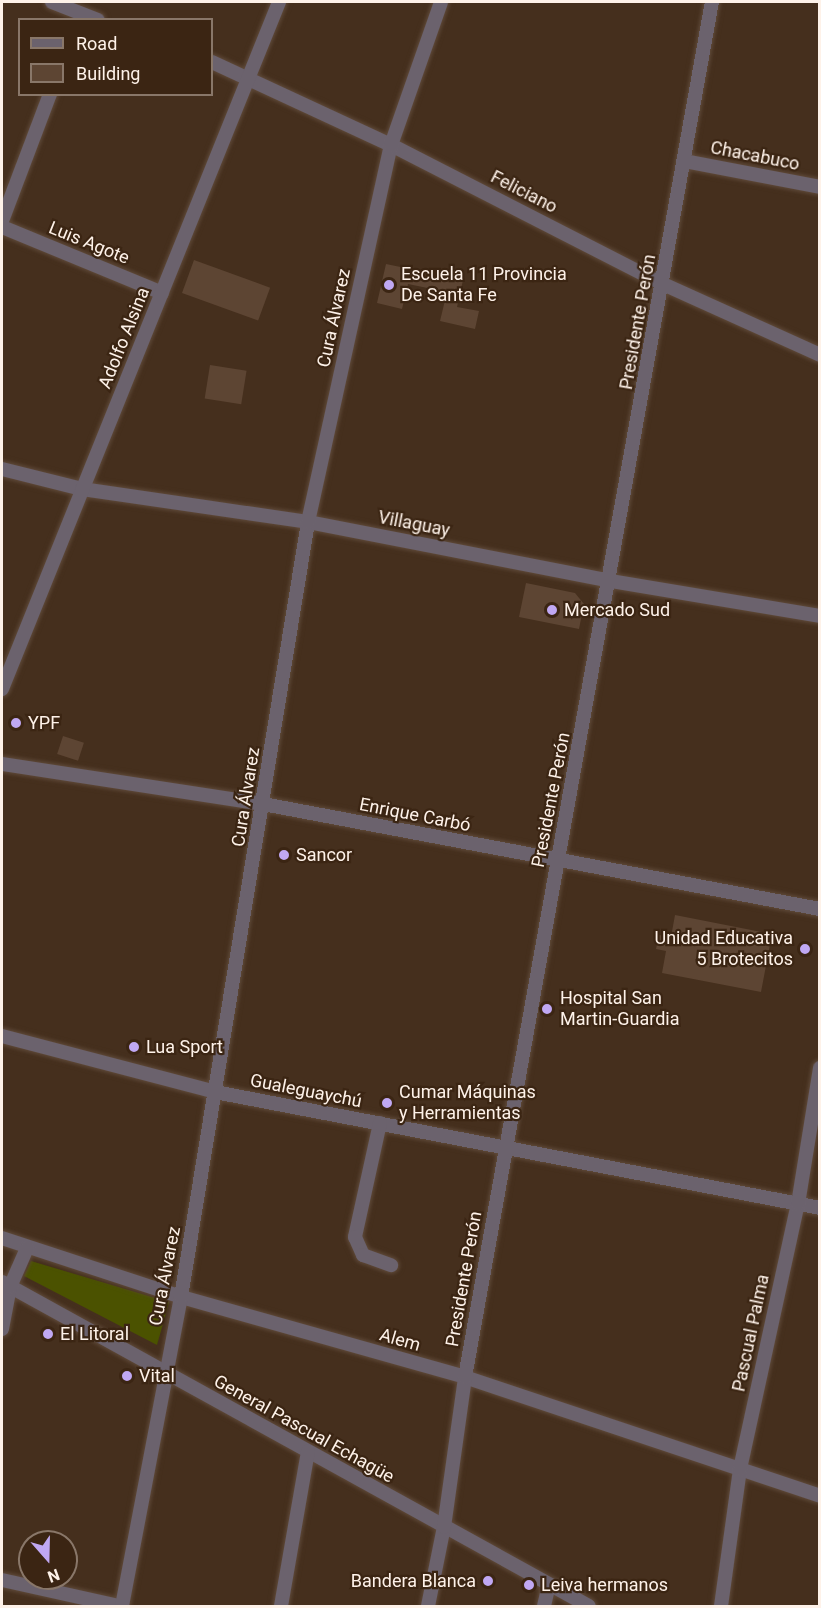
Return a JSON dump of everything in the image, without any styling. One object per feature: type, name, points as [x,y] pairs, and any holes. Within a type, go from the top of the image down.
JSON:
[{"type":"street","points":[[52,2],[79,16]]},
{"type":"street","name":"Adolfo Alsina","points":[[2,689],[279,2]]},
{"type":"street","name":"Cura Álvarez","points":[[121,1606],[164,1373],[181,1297],[308,522],[391,145],[441,2]]},
{"type":"street","name":"Presidente Perón","points":[[429,1606],[444,1527],[465,1377],[611,581],[712,2]]},
{"type":"street","name":"Feliciano","points":[[213,62],[250,76],[391,145],[663,284],[819,355]]},
{"type":"street","points":[[2,221],[49,96]]},
{"type":"street","name":"Chacabuco","points":[[684,161],[819,187]]},
{"type":"street","name":"Luis Agote","points":[[2,227],[162,292]]},
{"type":"street","name":"Villaguay","points":[[2,469],[82,489],[308,522],[611,581],[819,616]]},
{"type":"street","name":"Enrique Carbó","points":[[2,764],[263,804],[819,909]]},
{"type":"street","name":"Gualeguaychú","points":[[2,1036],[215,1092],[819,1208]]},
{"type":"street","name":"Pascual Palma","points":[[721,1606],[741,1469],[798,1204],[819,1068]]},
{"type":"street","points":[[380,1123],[355,1237],[363,1255],[391,1265]]},
{"type":"street","name":"Alem","points":[[2,1238],[181,1297],[465,1377],[819,1496]]},
{"type":"street","points":[[2,1329],[6,1285],[27,1248]]},
{"type":"street","name":"General Pascual Echagüe","points":[[6,1285],[590,1606]]},
{"type":"street","points":[[281,1606],[308,1451]]},
{"type":"street","points":[[2,1580],[121,1606]]},
{"type":"street","points":[[544,1606],[549,1585]]},
{"type":"green space","points":[[31,1261],[169,1302],[157,1345],[24,1276]]},
{"type":"building","points":[[194,260],[270,288],[258,321],[182,293]]},
{"type":"building","points":[[386,264],[463,280],[457,307],[479,311],[475,329],[440,321],[447,292],[408,284],[402,309],[377,303]]},
{"type":"building","points":[[210,365],[247,371],[241,404],[205,399]]},
{"type":"building","name":"Mercado Sud","points":[[526,583],[575,593],[584,604],[579,629],[519,617]]},
{"type":"building","points":[[63,736],[84,743],[78,761],[57,754]]},
{"type":"building","points":[[675,915],[772,934],[761,992],[662,973],[666,951],[656,949],[659,935],[671,937]]},
{"type":"place","name":"Escuela 11 Provincia De Santa Fe","points":[[389,285]]},
{"type":"place","name":"Mercado Sud","points":[[552,610]]},
{"type":"place","name":"YPF","points":[[16,723]]},
{"type":"place","name":"Sancor","points":[[284,855]]},
{"type":"place","name":"Unidad Educativa 5 Brotecitos","points":[[805,949]]},
{"type":"place","name":"Hospital San Martin-Guardia","points":[[547,1009]]},
{"type":"place","name":"Lua Sport","points":[[134,1047]]},
{"type":"place","name":"Cumar Máquinas y Herramientas","points":[[387,1103]]},
{"type":"place","name":"El Litoral","points":[[48,1334]]},
{"type":"place","name":"Vital","points":[[127,1376]]},
{"type":"place","name":"Bandera Blanca","points":[[488,1581]]},
{"type":"place","name":"Leiva hermanos","points":[[529,1585]]}]
